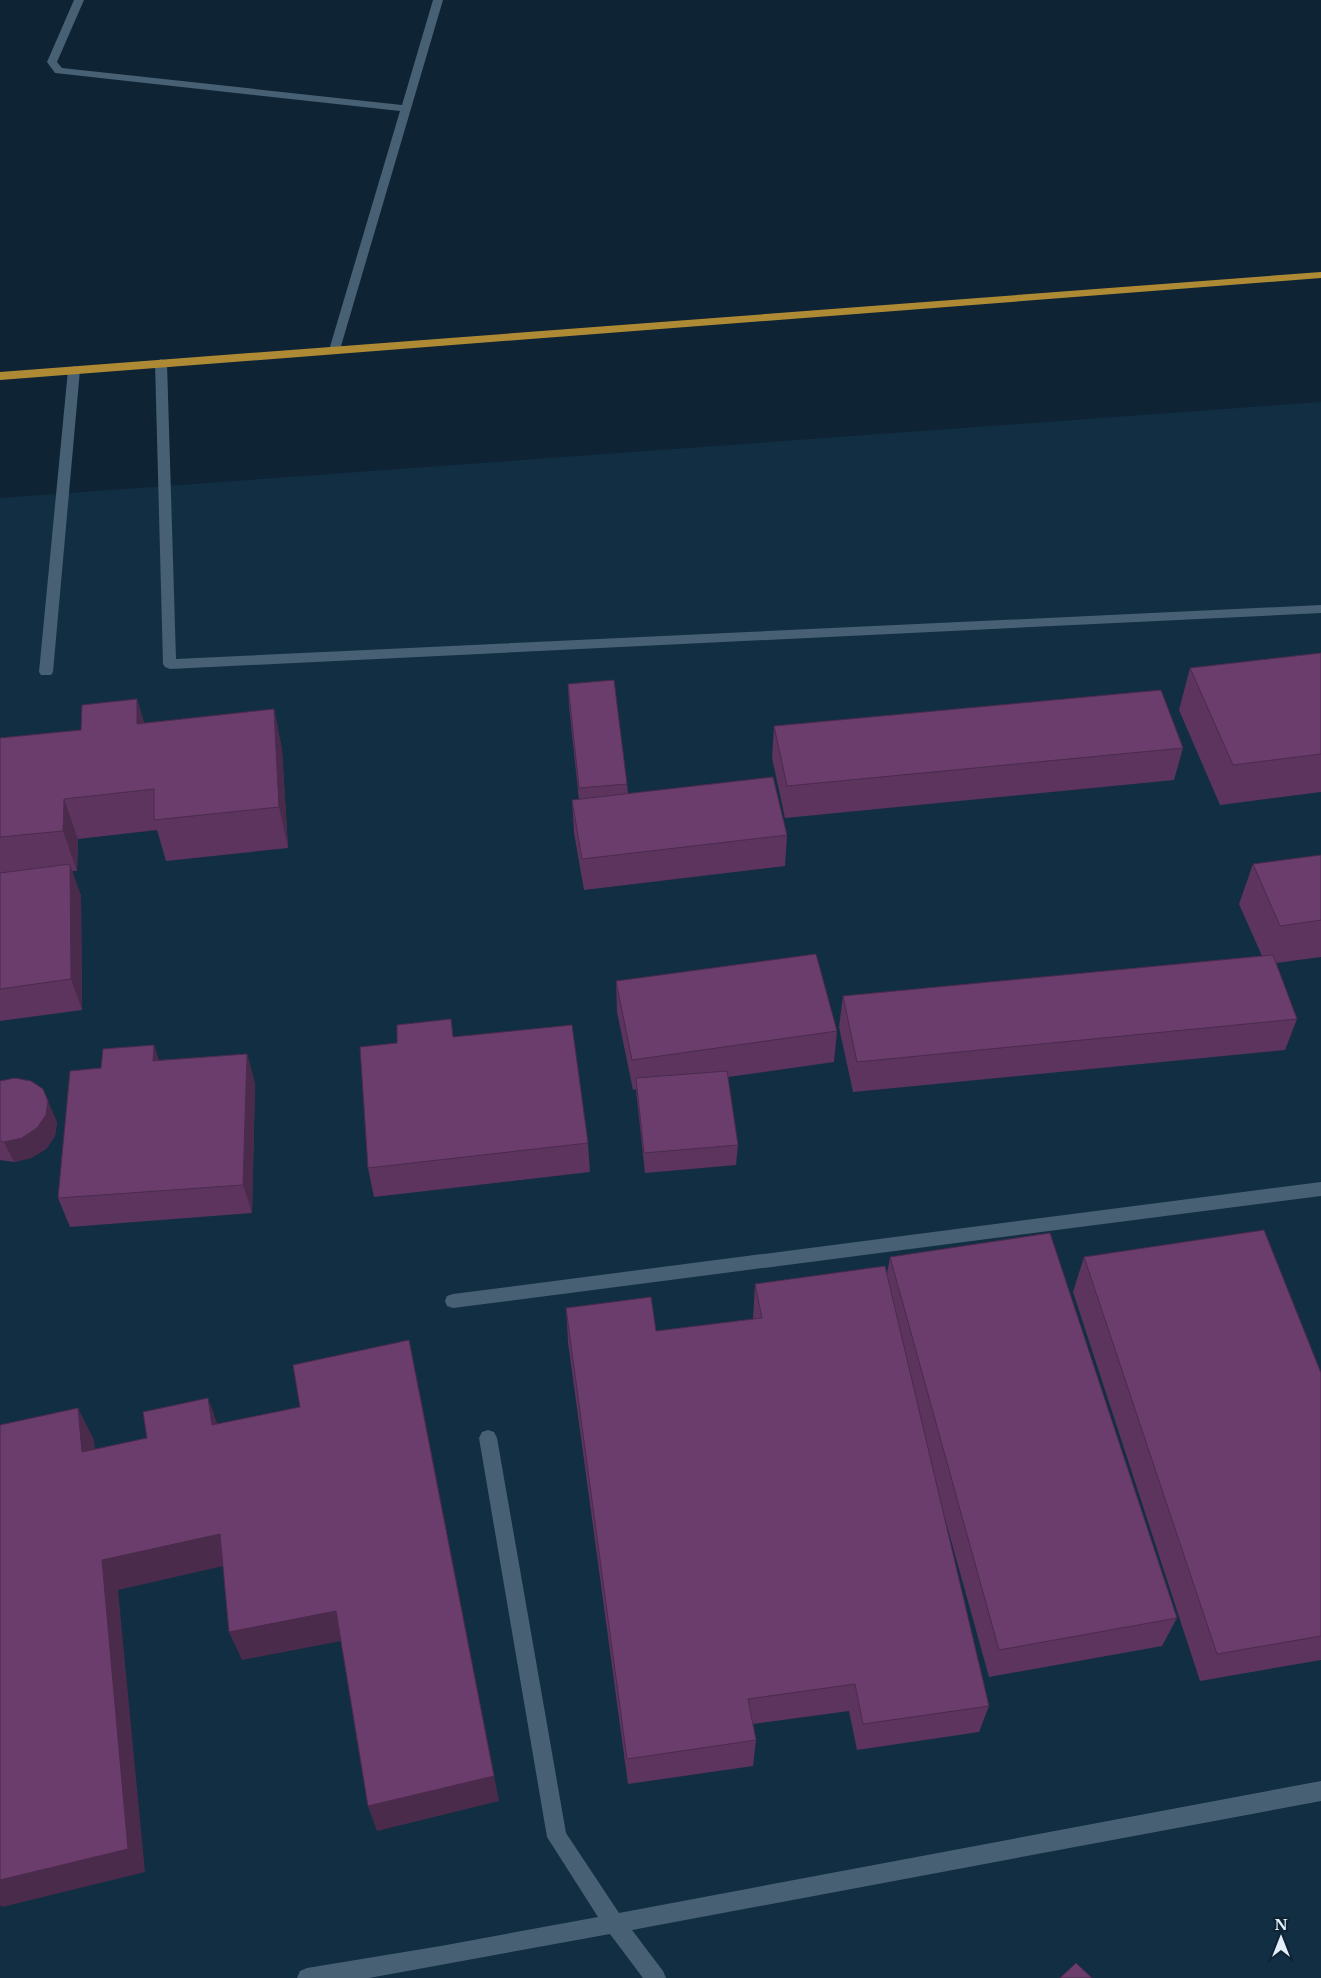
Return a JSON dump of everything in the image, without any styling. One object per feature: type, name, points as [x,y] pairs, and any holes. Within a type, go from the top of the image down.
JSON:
[{"type":"main road","points":[[0,376],[1321,275]]},
{"type":"street","points":[[79,0],[52,62],[59,71],[406,109]]},
{"type":"street","points":[[335,350],[438,0]]},
{"type":"street","points":[[161,363],[170,664],[1321,609]]},
{"type":"street","points":[[46,672],[74,370]]},
{"type":"street","points":[[453,1301],[1321,1189]]},
{"type":"street","points":[[488,1438],[557,1837],[615,1924],[656,1978]]},
{"type":"street","points":[[307,1978],[615,1924],[1321,1791]]},
{"type":"shaded area","points":[[1321,402],[1321,1978],[0,1978],[0,498]]},
{"type":"building","points":[[1321,653],[1321,754],[1233,765],[1190,668]]},
{"type":"building","points":[[614,680],[627,784],[579,788],[568,684]]},
{"type":"building","points":[[1161,690],[1183,748],[787,786],[774,726]]},
{"type":"building","points":[[137,699],[137,724],[274,709],[279,807],[154,820],[154,789],[64,799],[63,831],[0,837],[0,738],[81,730],[82,705]]},
{"type":"building","points":[[773,777],[787,835],[582,859],[572,800]]},
{"type":"building","points":[[1321,855],[1321,920],[1280,926],[1253,864]]},
{"type":"building","points":[[70,864],[71,979],[0,989],[0,873]]},
{"type":"building","points":[[816,954],[837,1031],[632,1060],[616,981]]},
{"type":"building","points":[[1273,955],[1297,1019],[857,1062],[843,996]]},
{"type":"building","points":[[451,1019],[453,1037],[572,1025],[588,1143],[368,1168],[360,1047],[397,1043],[397,1025]]},
{"type":"building","points":[[154,1045],[153,1061],[247,1054],[243,1185],[58,1198],[70,1071],[101,1068],[103,1049]]},
{"type":"building","points":[[727,1071],[738,1145],[644,1153],[636,1078]]},
{"type":"building","points":[[15,1078],[31,1081],[43,1089],[48,1101],[46,1115],[37,1128],[22,1138],[4,1142],[0,1141],[0,1081]]},
{"type":"building","points":[[1264,1230],[1321,1373],[1321,1636],[1217,1654],[1084,1257]]},
{"type":"building","points":[[1050,1233],[1177,1618],[999,1650],[890,1257]]},
{"type":"building","points":[[885,1266],[989,1706],[863,1724],[855,1684],[748,1699],[756,1740],[627,1759],[566,1308],[651,1297],[656,1331],[762,1318],[755,1284]]},
{"type":"building","points":[[409,1340],[494,1776],[368,1806],[336,1611],[229,1632],[220,1534],[102,1560],[128,1849],[0,1880],[0,1425],[78,1408],[82,1452],[147,1438],[143,1412],[208,1398],[212,1425],[300,1407],[293,1365]]},
{"type":"building","points":[[1076,1963],[1092,1978],[1060,1978]]}]
